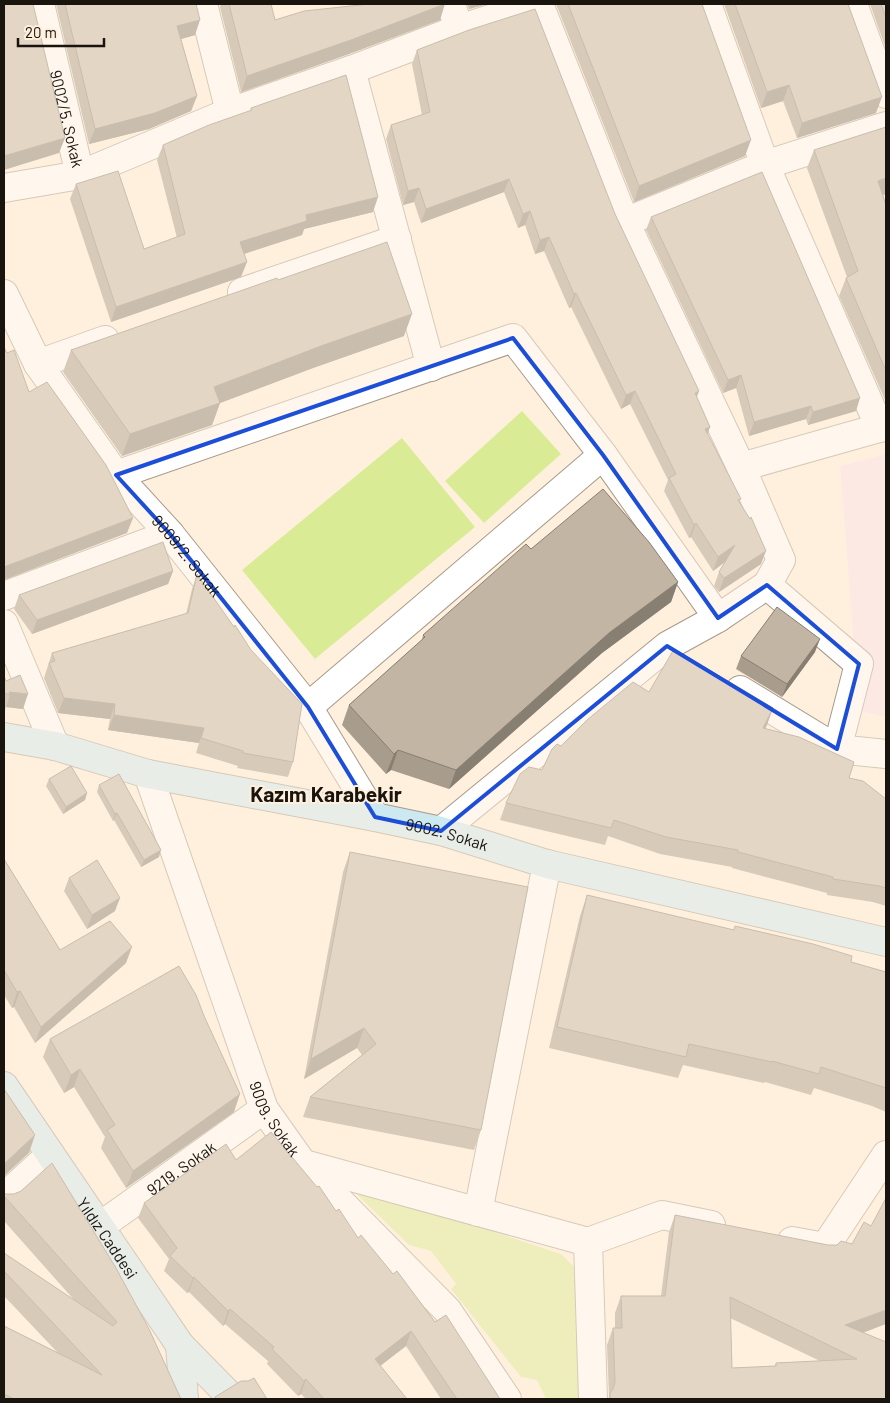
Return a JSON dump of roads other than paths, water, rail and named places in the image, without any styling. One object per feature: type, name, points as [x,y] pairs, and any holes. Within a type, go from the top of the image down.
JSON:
[{"type":"street","name":"9002/5. Sokak","points":[[40,4],[80,176]]},
{"type":"street","points":[[203,4],[230,112]]},
{"type":"street","points":[[4,188],[80,176],[230,112],[351,70],[455,16],[538,4],[625,222],[741,468],[781,560],[767,585],[718,618],[667,646],[441,831]]},
{"type":"street","points":[[707,4],[765,165],[883,427],[741,468]]},
{"type":"street","points":[[853,4],[886,94]]},
{"type":"street","points":[[351,70],[431,367]]},
{"type":"street","points":[[625,222],[765,165],[886,126]]},
{"type":"street","points":[[217,301],[397,239]]},
{"type":"street","name":"9009/2. Sokak","points":[[4,294],[38,364],[116,475],[170,534],[308,707],[375,817]]},
{"type":"street","points":[[38,364],[132,331]]},
{"type":"street","points":[[116,475],[513,338],[603,454],[718,618]]},
{"type":"street","points":[[308,707],[603,454]]},
{"type":"street","points":[[4,596],[170,534]]},
{"type":"street","points":[[767,585],[859,664],[837,749]]},
{"type":"street","points":[[4,624],[55,746]]},
{"type":"street","points":[[667,646],[693,661]]},
{"type":"street","points":[[718,677],[837,749],[886,754]]},
{"type":"street","name":"9002. Sokak","points":[[4,737],[55,746],[148,774],[441,831],[547,864],[886,942]]},
{"type":"street","name":"9009. Sokak","points":[[148,774],[264,1109],[303,1164],[447,1310],[506,1399]]},
{"type":"street","points":[[478,1212],[547,864]]},
{"type":"street","name":"Yıldız Caddesi","points":[[4,1086],[180,1345],[233,1399]]},
{"type":"street","name":"9219. Sokak","points":[[99,1227],[264,1109]]},
{"type":"street","points":[[4,1197],[50,1155]]},
{"type":"street","points":[[768,1236],[826,1247],[886,1156]]},
{"type":"street","points":[[303,1164],[588,1242],[662,1215],[739,1230]]},
{"type":"street","points":[[588,1242],[593,1399]]},
{"type":"street","points":[[180,1345],[184,1399]]},
{"type":"district","name":"Kazım Karabekir","points":[[326,795]]}]
